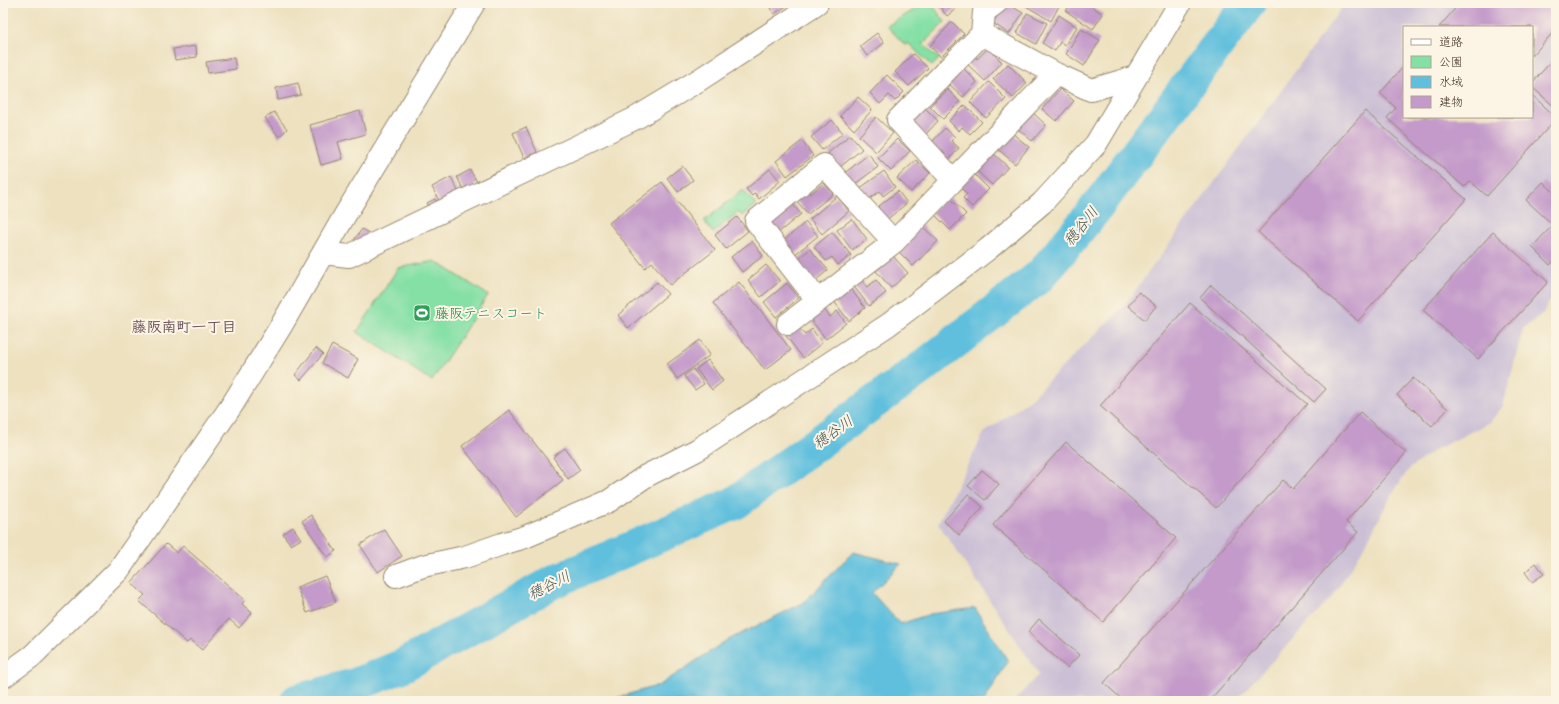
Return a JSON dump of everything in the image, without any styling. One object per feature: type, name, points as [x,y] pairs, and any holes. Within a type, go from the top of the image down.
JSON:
[{"type":"street","points":[[3,677],[32,656],[118,571],[232,405],[281,326],[323,253],[474,3]]},
{"type":"street","points":[[323,253],[349,256],[636,118],[699,80],[817,3]]},
{"type":"street","points":[[953,180],[898,120],[982,34],[984,12],[996,3]]},
{"type":"street","points":[[396,576],[423,566],[465,557],[502,544],[525,538],[609,501],[646,476],[697,450],[888,325],[988,249],[1042,203],[1096,144],[1180,3]]},
{"type":"street","points":[[982,34],[1056,74],[1091,90],[1135,77]]},
{"type":"street","points":[[788,324],[894,242],[1056,74]]},
{"type":"street","points":[[818,301],[756,221],[824,165],[894,242]]},
{"type":"shaded area","points":[[1345,3],[1556,3],[1556,290],[1543,313],[1523,329],[1503,406],[1490,422],[1433,451],[1409,469],[1392,494],[1365,545],[1333,596],[1235,701],[1014,701],[1039,674],[938,523],[984,433],[1028,401],[1124,306]]},
{"type":"green space","points":[[926,3],[931,3],[945,22],[923,44],[939,59],[932,66],[908,43],[906,46],[887,26]]},
{"type":"green space","points":[[743,190],[756,205],[742,216],[738,212],[713,233],[704,221]]},
{"type":"green space","name":"藤阪テニスコート","points":[[435,261],[488,295],[432,381],[357,332],[398,268]]},
{"type":"water","points":[[853,552],[901,564],[872,593],[900,624],[930,614],[975,608],[1008,661],[984,701],[612,701],[616,698],[660,685],[724,642],[803,603]]},
{"type":"building","points":[[767,3],[787,3],[788,5],[774,14]]},
{"type":"building","points":[[937,3],[961,3],[962,4],[947,16]]},
{"type":"building","points":[[1006,3],[1023,13],[1009,34],[993,23]]},
{"type":"building","points":[[1021,3],[1053,3],[1059,6],[1051,21]]},
{"type":"building","points":[[1071,3],[1087,3],[1103,14],[1093,29],[1066,11]]},
{"type":"building","points":[[1460,3],[1556,3],[1556,29],[1533,55],[1533,26],[1440,26]]},
{"type":"building","points":[[1027,13],[1047,23],[1036,44],[1017,33]]},
{"type":"building","points":[[1059,15],[1077,27],[1065,45],[1060,42],[1055,51],[1042,43]]},
{"type":"building","points":[[952,22],[964,34],[941,57],[930,46]]},
{"type":"building","points":[[1081,29],[1100,40],[1084,66],[1066,54]]},
{"type":"building","points":[[877,33],[884,43],[867,56],[860,46]]},
{"type":"building","points":[[196,46],[197,57],[175,60],[173,49]]},
{"type":"building","points":[[988,48],[1002,62],[985,81],[965,62],[973,54],[977,59]]},
{"type":"building","points":[[913,54],[928,68],[909,86],[895,72]]},
{"type":"building","points":[[1556,56],[1556,108],[1533,88],[1533,82]]},
{"type":"building","points":[[234,58],[236,69],[208,73],[206,62]]},
{"type":"building","points":[[1008,64],[1027,83],[1013,98],[993,79]]},
{"type":"building","points":[[1403,67],[1403,118],[1533,118],[1533,96],[1556,117],[1556,119],[1487,196],[1470,181],[1464,187],[1387,118],[1396,108],[1380,93]]},
{"type":"building","points":[[964,69],[977,82],[963,97],[949,84]]},
{"type":"building","points":[[887,75],[904,92],[895,101],[889,95],[880,104],[870,93]]},
{"type":"building","points":[[989,82],[1006,99],[986,118],[970,102]]},
{"type":"building","points":[[298,83],[301,95],[278,100],[276,88]]},
{"type":"building","points":[[947,89],[960,102],[943,119],[930,106]]},
{"type":"building","points":[[1060,89],[1074,101],[1056,121],[1042,109]]},
{"type":"building","points":[[858,97],[872,110],[854,130],[840,116]]},
{"type":"building","points":[[921,104],[938,121],[925,135],[908,117]]},
{"type":"building","points":[[965,105],[982,122],[970,134],[962,127],[959,131],[949,121]]},
{"type":"building","points":[[360,111],[366,134],[338,142],[343,159],[321,165],[310,125]]},
{"type":"building","points":[[1031,111],[1046,125],[1032,141],[1016,127]]},
{"type":"building","points":[[1365,111],[1466,199],[1358,321],[1258,232]]},
{"type":"building","points":[[274,112],[287,129],[279,137],[265,118]]},
{"type":"building","points":[[876,117],[893,133],[876,152],[859,136]]},
{"type":"building","points":[[832,120],[843,133],[822,150],[811,137]]},
{"type":"building","points":[[526,127],[537,152],[524,158],[513,133]]},
{"type":"building","points":[[945,128],[955,137],[951,141],[959,148],[948,161],[930,144]]},
{"type":"building","points":[[1012,133],[1029,147],[1015,164],[998,149]]},
{"type":"building","points":[[850,135],[862,149],[840,167],[828,153]]},
{"type":"building","points":[[897,139],[910,151],[891,171],[878,158]]},
{"type":"building","points":[[802,141],[813,156],[787,176],[776,161]]},
{"type":"building","points":[[992,152],[1008,167],[992,185],[976,170]]},
{"type":"building","points":[[869,154],[878,167],[855,184],[846,172]]},
{"type":"building","points":[[916,160],[930,173],[911,192],[897,178]]},
{"type":"building","points":[[682,166],[693,180],[678,192],[667,178]]},
{"type":"building","points":[[770,169],[780,181],[759,199],[755,193],[752,196],[746,189]]},
{"type":"building","points":[[470,170],[477,182],[466,195],[457,177]]},
{"type":"building","points":[[884,171],[895,187],[883,196],[880,191],[868,200],[859,189]]},
{"type":"building","points":[[973,173],[989,189],[972,207],[963,198],[967,194],[960,187]]},
{"type":"building","points":[[451,177],[461,197],[442,207],[432,187]]},
{"type":"building","points":[[662,182],[715,250],[670,285],[652,262],[645,268],[609,223]]},
{"type":"building","points":[[1543,182],[1556,194],[1556,259],[1550,265],[1532,247],[1553,225],[1526,200]]},
{"type":"building","points":[[824,183],[833,194],[808,214],[794,198],[806,189],[810,194]]},
{"type":"building","points":[[898,191],[907,203],[884,222],[874,210]]},
{"type":"building","points":[[837,196],[849,211],[822,234],[810,219]]},
{"type":"building","points":[[948,196],[966,214],[950,230],[932,212]]},
{"type":"building","points":[[435,199],[440,207],[433,212],[427,203]]},
{"type":"building","points":[[791,202],[801,214],[778,233],[768,221]]},
{"type":"building","points":[[737,217],[748,231],[726,249],[715,235]]},
{"type":"building","points":[[852,219],[867,239],[852,250],[837,230]]},
{"type":"building","points":[[806,222],[818,236],[794,255],[783,241]]},
{"type":"building","points":[[920,224],[938,241],[913,266],[896,249]]},
{"type":"building","points":[[362,229],[370,234],[362,245],[354,240]]},
{"type":"building","points":[[832,232],[851,255],[838,265],[832,257],[826,261],[814,247]]},
{"type":"building","points":[[1493,232],[1548,282],[1478,359],[1423,310]]},
{"type":"building","points":[[752,241],[763,256],[742,272],[731,257]]},
{"type":"building","points":[[810,249],[828,270],[815,281],[797,260]]},
{"type":"building","points":[[893,256],[908,273],[891,288],[876,271]]},
{"type":"building","points":[[766,265],[780,281],[761,297],[748,280]]},
{"type":"building","points":[[860,278],[867,287],[876,280],[886,293],[869,306],[852,284]]},
{"type":"building","points":[[657,282],[668,294],[628,328],[618,315]]},
{"type":"building","points":[[739,282],[791,350],[765,370],[713,303]]},
{"type":"building","points":[[787,283],[799,298],[776,317],[764,302]]},
{"type":"building","points":[[1211,285],[1326,389],[1314,402],[1200,298]]},
{"type":"building","points":[[850,288],[865,308],[849,321],[833,300]]},
{"type":"building","points":[[1139,292],[1156,306],[1145,320],[1128,306]]},
{"type":"building","points":[[1190,303],[1307,404],[1216,508],[1100,406]]},
{"type":"building","points":[[823,308],[830,317],[837,311],[846,323],[826,339],[810,319]]},
{"type":"building","points":[[798,327],[805,335],[812,329],[822,343],[803,358],[786,336]]},
{"type":"building","points":[[700,340],[710,355],[677,379],[667,364]]},
{"type":"building","points":[[332,345],[358,359],[348,378],[322,363]]},
{"type":"building","points":[[316,348],[323,354],[301,380],[295,375]]},
{"type":"building","points":[[708,360],[723,381],[712,390],[696,369]]},
{"type":"building","points":[[693,369],[704,384],[695,390],[684,376]]},
{"type":"building","points":[[1413,378],[1448,409],[1432,426],[1397,395]]},
{"type":"building","points":[[509,410],[563,480],[516,517],[462,446]]},
{"type":"building","points":[[1360,412],[1406,453],[1346,522],[1358,532],[1209,701],[1124,701],[1104,683],[1283,480],[1293,489]]},
{"type":"building","points":[[1066,442],[1176,538],[1103,622],[993,525]]},
{"type":"building","points":[[565,448],[580,470],[568,479],[553,457]]},
{"type":"building","points":[[982,470],[999,484],[985,500],[968,486]]},
{"type":"building","points":[[968,494],[983,507],[959,535],[944,521]]},
{"type":"building","points":[[311,515],[336,551],[327,557],[302,521]]},
{"type":"building","points":[[293,527],[301,539],[291,545],[283,534]]},
{"type":"building","points":[[384,529],[402,556],[378,572],[360,545]]},
{"type":"building","points":[[166,544],[177,553],[183,546],[245,600],[242,604],[252,613],[239,628],[229,619],[202,650],[190,640],[187,643],[139,601],[145,595],[131,583]]},
{"type":"building","points":[[1536,563],[1544,574],[1532,582],[1525,572]]},
{"type":"building","points":[[325,576],[336,602],[307,613],[297,587]]},
{"type":"building","points":[[1039,619],[1079,655],[1067,668],[1028,632]]},
{"type":"waterway","name":"穂谷川","points":[[297,701],[355,685],[402,666],[553,582],[735,503],[928,363],[1040,276],[1093,212],[1249,3]]},
{"type":"place","name":"藤阪テニスコート","points":[[422,313]]},
{"type":"district","name":"藤阪南町一丁目","points":[[184,327]]}]
